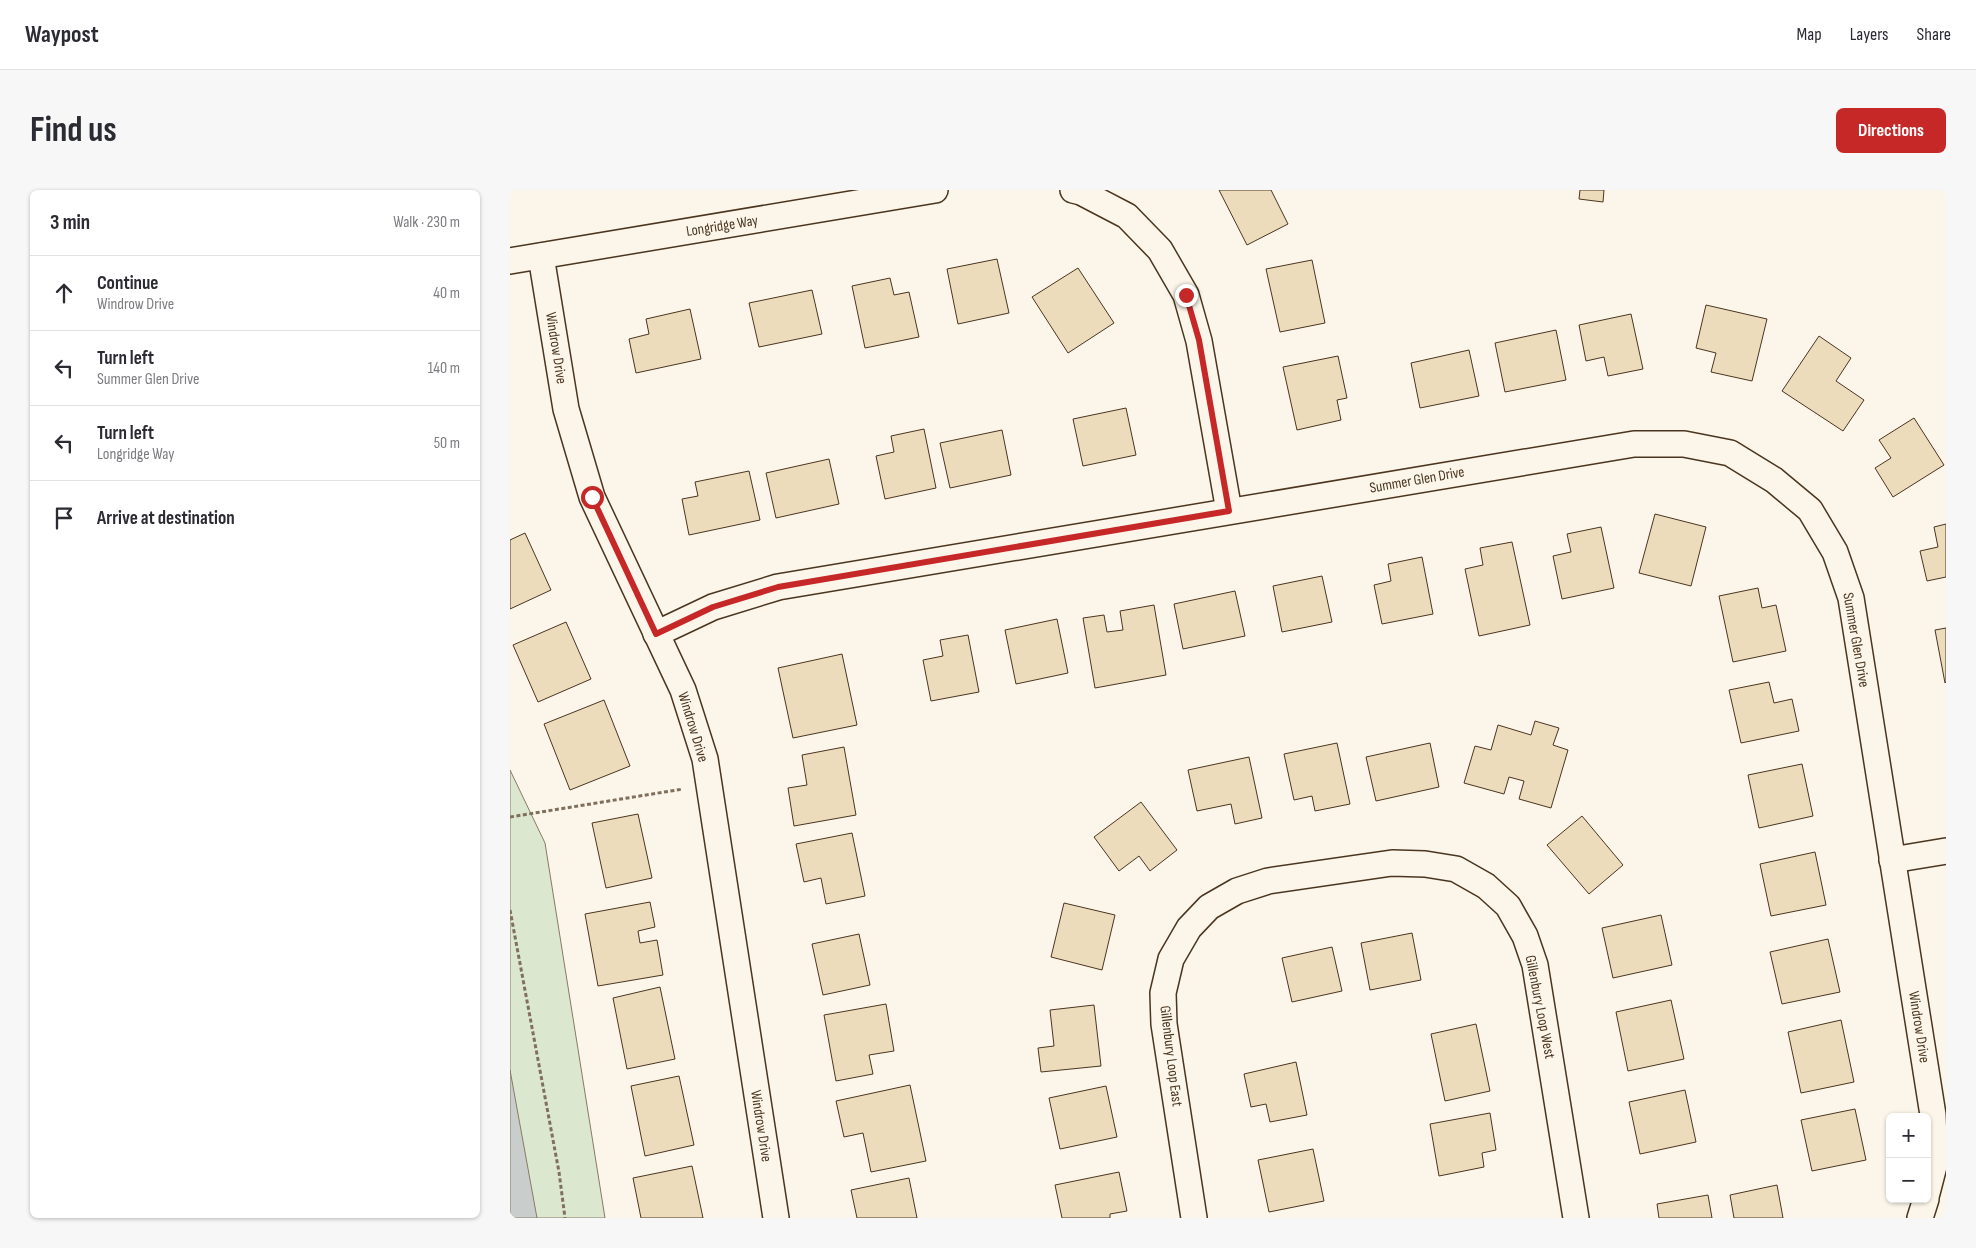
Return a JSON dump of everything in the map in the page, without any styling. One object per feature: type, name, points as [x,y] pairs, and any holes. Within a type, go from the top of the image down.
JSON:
[{"type":"street","name":"Longridge Way","points":[[510,261],[935,190]]},
{"type":"street","points":[[1073,190],[1081,192],[1127,216],[1160,250],[1186,295],[1199,340],[1229,511]]},
{"type":"street","name":"Windrow Drive","points":[[541,256],[566,409],[592,497],[683,690],[704,759],[776,1218]]},
{"type":"street","name":"Summer Glen Drive","points":[[656,634],[713,607],[778,587],[1634,444],[1684,444],[1730,453],[1774,480],[1810,510],[1835,552],[1851,598],[1892,860]]},
{"type":"street","points":[[1892,860],[1946,851]]},
{"type":"street","name":"Windrow Drive","points":[[1892,860],[1933,1115],[1935,1162],[1931,1178]]},
{"type":"street","name":"Gillenbury Loop West","points":[[1354,868],[1392,863],[1425,864],[1456,869],[1486,886],[1508,906],[1525,936],[1535,965],[1576,1218]]},
{"type":"street","name":"Gillenbury Loop East","points":[[1194,1218],[1164,1024],[1163,993],[1171,960],[1188,928],[1209,907],[1237,891],[1268,881],[1354,868]]},
{"type":"street","points":[[1920,1218],[1925,1203]]},
{"type":"path","points":[[510,817],[708,785]]},
{"type":"path","points":[[510,910],[560,1172],[565,1218]]},
{"type":"green space","points":[[510,770],[545,843],[605,1218],[510,1218]]},
{"type":"shaded area","points":[[510,1070],[537,1218],[510,1218]]},
{"type":"building","points":[[1219,190],[1271,190],[1288,224],[1247,245]]},
{"type":"building","points":[[1580,190],[1604,190],[1603,202],[1579,199]]},
{"type":"building","points":[[997,259],[1009,313],[958,324],[947,269]]},
{"type":"building","points":[[1312,260],[1325,323],[1280,332],[1266,269]]},
{"type":"building","points":[[1078,268],[1114,323],[1068,353],[1032,297]]},
{"type":"building","points":[[890,278],[894,295],[909,292],[919,337],[865,348],[852,286]]},
{"type":"building","points":[[812,290],[822,334],[759,347],[749,303]]},
{"type":"building","points":[[1706,305],[1767,319],[1752,381],[1711,372],[1716,353],[1696,348]]},
{"type":"building","points":[[690,309],[701,359],[636,373],[629,339],[649,334],[646,319]]},
{"type":"building","points":[[1631,314],[1643,369],[1608,376],[1604,357],[1586,361],[1579,325]]},
{"type":"building","points":[[1556,330],[1566,380],[1505,392],[1495,343]]},
{"type":"building","points":[[1819,336],[1851,358],[1836,381],[1864,400],[1843,431],[1782,391]]},
{"type":"building","points":[[1469,350],[1479,396],[1420,408],[1411,363]]},
{"type":"building","points":[[1338,356],[1347,398],[1337,400],[1341,420],[1297,430],[1283,367]]},
{"type":"building","points":[[1126,408],[1136,455],[1083,466],[1073,419]]},
{"type":"building","points":[[1914,418],[1944,465],[1893,497],[1875,468],[1891,458],[1879,440]]},
{"type":"building","points":[[924,429],[936,488],[885,499],[876,456],[894,452],[891,436]]},
{"type":"building","points":[[1002,430],[1011,475],[950,488],[940,443]]},
{"type":"building","points":[[829,459],[839,504],[776,518],[766,473]]},
{"type":"building","points":[[749,471],[760,520],[689,535],[682,499],[698,496],[695,482]]},
{"type":"building","points":[[1655,514],[1706,527],[1691,586],[1639,573]]},
{"type":"building","points":[[1946,524],[1946,577],[1927,581],[1920,551],[1938,547],[1934,527]]},
{"type":"building","points":[[1601,527],[1614,588],[1562,599],[1553,556],[1571,552],[1567,534]]},
{"type":"building","points":[[525,533],[551,590],[510,609],[510,540]]},
{"type":"building","points":[[1512,542],[1530,625],[1479,636],[1465,569],[1483,565],[1480,548]]},
{"type":"building","points":[[1422,557],[1433,614],[1382,624],[1374,585],[1391,581],[1388,564]]},
{"type":"building","points":[[1322,576],[1332,622],[1282,632],[1273,586]]},
{"type":"building","points":[[1758,588],[1762,608],[1776,605],[1786,651],[1733,662],[1719,596]]},
{"type":"building","points":[[1235,591],[1245,636],[1183,649],[1174,604]]},
{"type":"building","points":[[1154,605],[1166,675],[1095,688],[1083,618],[1104,615],[1107,632],[1123,630],[1120,611]]},
{"type":"building","points":[[1057,619],[1068,673],[1016,684],[1005,630]]},
{"type":"building","points":[[566,622],[591,679],[538,702],[513,645]]},
{"type":"building","points":[[1946,628],[1946,682],[1945,683],[1935,630]]},
{"type":"building","points":[[968,635],[979,692],[931,701],[923,660],[943,656],[940,640]]},
{"type":"building","points":[[842,654],[857,725],[793,738],[778,668]]},
{"type":"building","points":[[1769,682],[1774,703],[1792,699],[1799,731],[1741,743],[1729,690]]},
{"type":"building","points":[[604,700],[630,766],[570,790],[544,724]]},
{"type":"building","points":[[1535,721],[1559,728],[1553,745],[1568,750],[1551,808],[1519,799],[1524,781],[1509,777],[1504,794],[1464,783],[1475,746],[1491,750],[1498,725],[1531,735]]},
{"type":"building","points":[[1337,743],[1350,804],[1315,811],[1312,796],[1294,800],[1284,754]]},
{"type":"building","points":[[1430,743],[1439,787],[1376,801],[1366,757]]},
{"type":"building","points":[[844,747],[856,815],[794,826],[788,788],[807,785],[802,755]]},
{"type":"building","points":[[1249,757],[1262,818],[1235,824],[1231,804],[1197,811],[1188,770]]},
{"type":"building","points":[[1802,764],[1813,816],[1759,828],[1748,775]]},
{"type":"building","points":[[1141,802],[1177,850],[1150,871],[1139,856],[1119,871],[1094,837]]},
{"type":"building","points":[[638,814],[652,878],[606,888],[592,823]]},
{"type":"building","points":[[1582,816],[1623,865],[1589,894],[1547,845]]},
{"type":"building","points":[[852,833],[865,896],[826,904],[821,878],[804,882],[796,844]]},
{"type":"building","points":[[1815,852],[1826,905],[1771,916],[1760,864]]},
{"type":"building","points":[[650,902],[655,927],[638,931],[640,943],[657,940],[663,975],[598,986],[585,914]]},
{"type":"building","points":[[1064,903],[1115,915],[1102,970],[1051,957]]},
{"type":"building","points":[[1661,915],[1672,965],[1613,978],[1602,928]]},
{"type":"building","points":[[1412,933],[1421,980],[1370,990],[1361,943]]},
{"type":"building","points":[[859,934],[870,985],[823,995],[812,944]]},
{"type":"building","points":[[1828,939],[1840,992],[1782,1004],[1770,952]]},
{"type":"building","points":[[1332,947],[1342,991],[1292,1002],[1282,958]]},
{"type":"building","points":[[660,987],[675,1059],[627,1069],[613,998]]},
{"type":"building","points":[[1671,1000],[1684,1059],[1628,1071],[1616,1012]]},
{"type":"building","points":[[886,1004],[894,1051],[869,1055],[873,1074],[836,1081],[824,1015]]},
{"type":"building","points":[[1094,1005],[1101,1066],[1041,1072],[1038,1048],[1054,1046],[1050,1010]]},
{"type":"building","points":[[1841,1020],[1854,1082],[1801,1093],[1788,1032]]},
{"type":"building","points":[[1476,1024],[1490,1091],[1445,1101],[1431,1034]]},
{"type":"building","points":[[1296,1062],[1307,1115],[1270,1122],[1266,1104],[1251,1107],[1244,1074]]},
{"type":"building","points":[[679,1076],[694,1145],[645,1156],[631,1086]]},
{"type":"building","points":[[910,1085],[926,1161],[871,1172],[863,1133],[844,1137],[836,1101]]},
{"type":"building","points":[[1106,1086],[1117,1137],[1060,1149],[1049,1098]]},
{"type":"building","points":[[1685,1090],[1696,1142],[1640,1154],[1629,1102]]},
{"type":"building","points":[[1855,1109],[1866,1160],[1812,1171],[1801,1120]]},
{"type":"building","points":[[1490,1113],[1496,1150],[1482,1153],[1484,1167],[1439,1176],[1430,1124]]},
{"type":"building","points":[[1313,1149],[1324,1201],[1269,1212],[1258,1160]]},
{"type":"building","points":[[692,1166],[703,1218],[641,1218],[633,1178]]},
{"type":"building","points":[[1119,1172],[1127,1211],[1110,1214],[1110,1218],[1062,1218],[1055,1185]]},
{"type":"building","points":[[909,1178],[917,1218],[857,1218],[851,1190]]},
{"type":"building","points":[[1777,1185],[1783,1218],[1734,1218],[1730,1195]]},
{"type":"building","points":[[1708,1195],[1712,1218],[1659,1218],[1657,1204]]},
{"type":"route","points":[[592,497],[656,634],[713,607],[778,587],[1229,511],[1199,340],[1186,295]]}]
